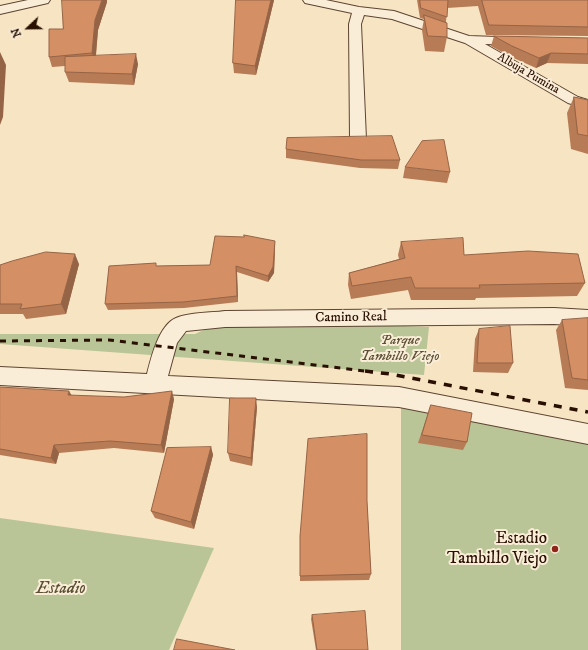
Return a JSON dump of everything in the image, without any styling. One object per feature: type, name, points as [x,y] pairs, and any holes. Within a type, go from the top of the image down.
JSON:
[{"type":"street","points":[[0,10],[44,0]]},
{"type":"street","points":[[309,0],[359,11],[394,15],[468,40],[532,41]]},
{"type":"street","points":[[358,139],[355,24],[359,11]]},
{"type":"street","name":"Albuja Pumina","points":[[468,40],[573,100],[588,105]]},
{"type":"street","name":"Camino Real","points":[[155,383],[165,347],[175,328],[181,324],[225,319],[554,316],[588,318]]},
{"type":"street","points":[[0,376],[398,397],[588,434]]},
{"type":"green space","name":"Parque Tambillo Viejo","points":[[303,322],[429,327],[424,375],[0,344],[0,334],[195,334],[207,329],[233,324]]},
{"type":"green space","points":[[401,396],[588,433],[588,650],[401,650]]},
{"type":"green space","name":"Estadio","points":[[0,518],[214,548],[169,650],[0,650]]},
{"type":"building","points":[[62,0],[102,0],[95,20],[92,53],[49,57],[49,29],[63,29]]},
{"type":"building","points":[[236,0],[271,0],[255,66],[233,63]]},
{"type":"building","points":[[420,0],[448,0],[447,17],[421,8]]},
{"type":"building","points":[[482,0],[588,0],[588,27],[489,25]]},
{"type":"building","points":[[424,15],[447,23],[447,37],[428,36]]},
{"type":"building","points":[[494,36],[588,38],[588,54],[551,53],[539,58]]},
{"type":"building","points":[[136,54],[132,74],[65,72],[65,57]]},
{"type":"building","points":[[574,97],[588,100],[588,136],[578,134]]},
{"type":"building","points":[[392,136],[400,160],[361,160],[286,149],[287,138]]},
{"type":"building","points":[[444,140],[450,172],[405,167],[422,141]]},
{"type":"building","points":[[244,235],[275,241],[273,267],[268,276],[236,266],[237,296],[183,302],[105,304],[109,266],[156,263],[156,266],[210,265],[215,236],[244,237]]},
{"type":"building","points":[[463,238],[464,255],[528,251],[578,254],[585,283],[479,285],[480,288],[415,288],[411,277],[352,286],[349,273],[405,258],[401,242]]},
{"type":"building","points":[[46,252],[75,254],[61,304],[20,309],[22,304],[0,304],[0,265]]},
{"type":"building","points":[[588,318],[588,380],[572,378],[562,320]]},
{"type":"building","points":[[510,326],[513,363],[477,363],[479,329]]},
{"type":"building","points":[[0,387],[69,391],[68,395],[124,397],[172,391],[161,445],[110,441],[54,445],[51,458],[0,449]]},
{"type":"building","points":[[230,398],[256,398],[251,458],[228,453]]},
{"type":"building","points":[[431,405],[472,413],[467,442],[422,435]]},
{"type":"building","points":[[367,434],[367,501],[371,574],[300,576],[300,536],[308,439]]},
{"type":"building","points":[[211,447],[191,522],[151,511],[167,448]]},
{"type":"building","points":[[365,611],[368,650],[317,650],[312,615]]},
{"type":"building","points":[[177,639],[235,650],[174,650]]},
{"type":"railway","points":[[0,341],[109,340],[373,372]]},
{"type":"railway","points":[[365,371],[390,374],[588,412]]},
{"type":"place","name":"Estadio Tambillo Viejo","points":[[555,549]]}]
